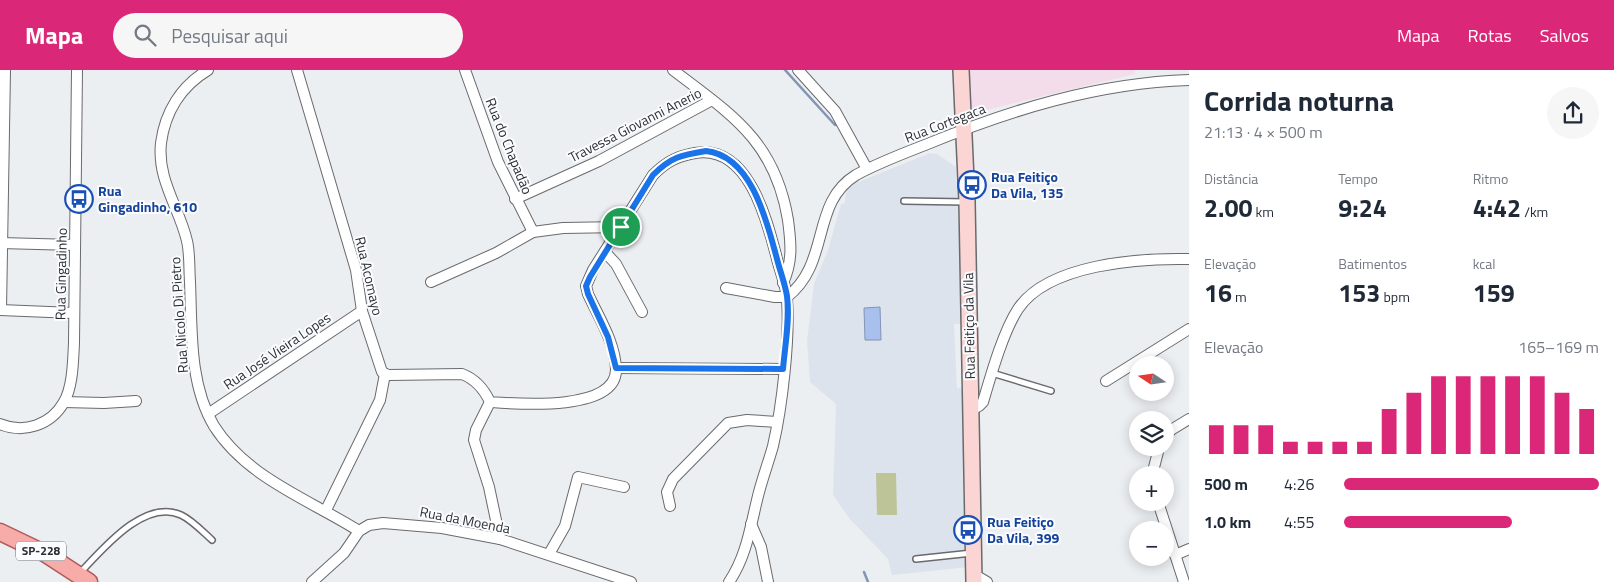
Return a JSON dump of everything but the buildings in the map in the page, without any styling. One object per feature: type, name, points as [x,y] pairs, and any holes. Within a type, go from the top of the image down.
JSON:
[{"type":"main road","name":"SP-228","points":[[0,532],[46,554],[84,578]]},
{"type":"street","points":[[5,70],[1,310],[74,313]]},
{"type":"street","name":"Rua Gingadinho","points":[[64,402],[72,368],[77,70]]},
{"type":"street","name":"Rua Nicolo Di Pietro","points":[[208,70],[178,95],[164,127],[160,152],[165,183],[187,244],[193,355],[202,399],[208,414],[222,436],[250,466],[287,490],[326,510],[359,531]]},
{"type":"street","name":"Rua Acomayo","points":[[297,70],[356,270],[362,311],[375,354],[384,374]]},
{"type":"street","name":"Rua do Chapadão","points":[[465,70],[498,162],[533,232]]},
{"type":"street","points":[[673,70],[743,126],[760,146],[773,167],[785,204],[791,242],[791,258],[783,283]]},
{"type":"street","points":[[798,70],[835,111],[867,169]]},
{"type":"street","name":"Rua Feitiço da Vila","points":[[961,70],[965,128],[975,408],[972,444],[975,553]]},
{"type":"street","name":"Rua Cortegaca","points":[[787,296],[800,286],[812,263],[834,194],[844,182],[867,169],[965,128],[1060,97],[1149,82],[1189,80]]},
{"type":"street","name":"Travessa Giovanni Anerio","points":[[515,199],[603,159],[712,100]]},
{"type":"street","points":[[490,402],[588,399],[598,396],[607,388],[613,380],[616,368],[608,337],[586,286],[593,270],[653,175],[664,164],[679,155],[706,151],[716,152],[728,159],[752,187],[766,215],[787,296],[783,369],[777,422],[738,569],[729,582]]},
{"type":"street","points":[[431,282],[489,257],[533,232],[564,228],[621,227]]},
{"type":"street","points":[[1,243],[75,244]]},
{"type":"street","points":[[605,252],[616,264],[642,312]]},
{"type":"street","points":[[975,408],[992,374],[1018,309],[1030,294],[1051,281],[1076,272],[1103,266],[1164,258],[1189,259]]},
{"type":"street","points":[[726,288],[774,297],[787,296]]},
{"type":"street","name":"Rua José Vieira Lopes","points":[[208,414],[362,311]]},
{"type":"street","points":[[1106,380],[1189,329]]},
{"type":"street","points":[[616,368],[783,369]]},
{"type":"street","points":[[326,510],[380,400],[384,374],[462,374],[472,378],[485,392],[490,402]]},
{"type":"street","points":[[0,424],[18,429],[34,428],[44,422],[64,402],[104,403],[136,401]]},
{"type":"street","points":[[490,402],[476,430],[474,440],[489,486],[500,539]]},
{"type":"street","points":[[1174,428],[1189,419]]},
{"type":"street","points":[[670,506],[667,492],[673,479],[703,446],[728,423],[747,420],[777,422]]},
{"type":"street","points":[[549,554],[565,526],[578,477],[624,487]]},
{"type":"street","name":"Rua da Moenda","points":[[359,531],[375,523],[442,528],[500,539],[631,582]]},
{"type":"street","points":[[751,524],[761,546],[768,582]]},
{"type":"street","points":[[312,582],[344,553],[359,531]]},
{"type":"street","points":[[1184,582],[1174,555],[1189,549]]},
{"type":"street","points":[[975,553],[979,580]]},
{"type":"lane","points":[[904,201],[967,202]]},
{"type":"lane","points":[[992,374],[1051,391]]},
{"type":"lane","points":[[84,578],[112,539],[137,521],[161,511],[181,515],[212,540]]},
{"type":"lane","points":[[916,559],[975,553]]},
{"type":"shaded area","points":[[969,70],[1135,70],[1135,74],[970,114]]},
{"type":"shaded area","points":[[930,153],[937,154],[956,167],[964,324],[954,324],[957,388],[964,389],[969,567],[892,575],[888,559],[849,518],[833,495],[836,404],[810,382],[807,341],[814,284],[828,250],[841,204],[845,203],[846,187]]},
{"type":"green space","points":[[876,473],[896,473],[897,515],[877,515]]},
{"type":"water","points":[[880,307],[881,340],[865,340],[864,308]]},
{"type":"waterway","points":[[785,70],[835,125]]},
{"type":"waterway","points":[[864,572],[868,582]]},
{"type":"place","name":"Rua Feitiço Da Vila, 135","points":[[972,185]]},
{"type":"place","name":"Rua Gingadinho, 610","points":[[79,199]]},
{"type":"place","name":"Rua Feitiço Da Vila, 399","points":[[968,530]]},
{"type":"route","points":[[706,151],[716,152],[728,159],[752,187],[766,215],[787,296],[783,369],[616,368],[608,337],[592,304],[586,286],[593,270],[621,227],[653,175],[664,164],[679,155],[706,151]]}]
